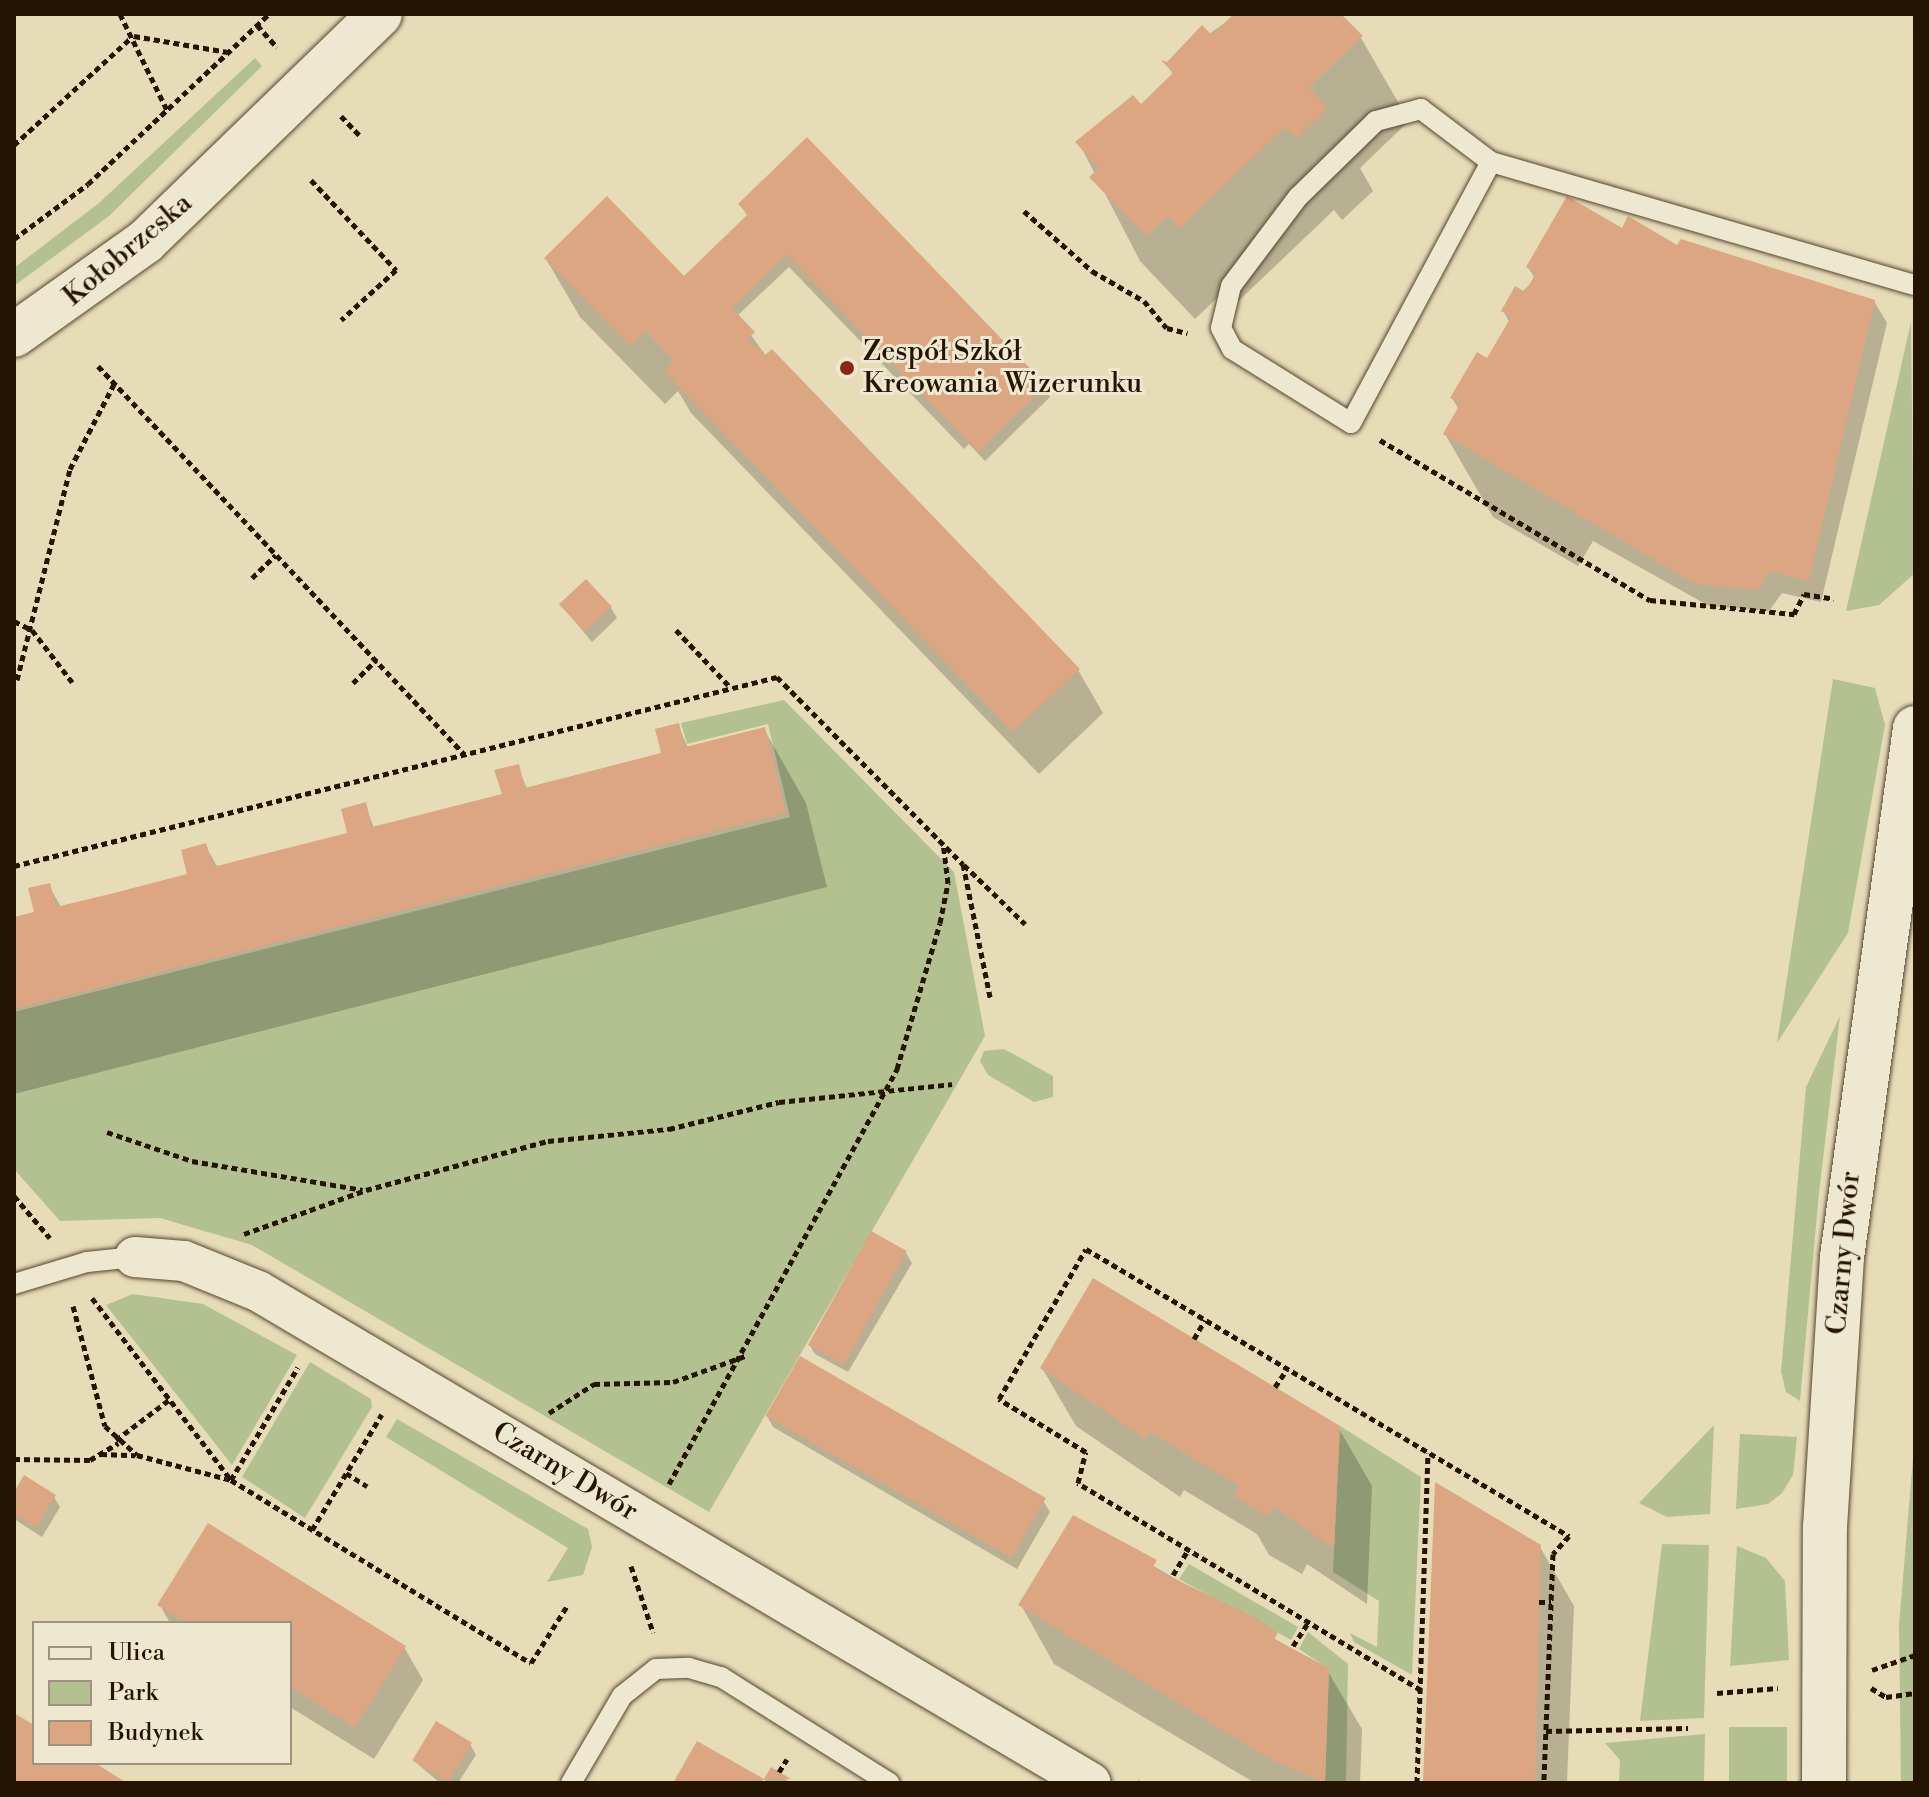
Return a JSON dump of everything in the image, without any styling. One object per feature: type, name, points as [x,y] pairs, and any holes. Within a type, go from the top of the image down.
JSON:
[{"type":"main road","name":"Kołobrzeska","points":[[14,335],[104,275],[235,156],[380,14]]},
{"type":"main road","name":"Czarny Dwór","points":[[1824,1783],[1825,1527],[1842,1257],[1915,728]]},
{"type":"street","name":"Czarny Dwór","points":[[135,1257],[184,1261],[258,1291],[1091,1783]]},
{"type":"lane","points":[[1491,162],[1351,423],[1229,343],[1221,306],[1231,286],[1298,197],[1376,121],[1421,109],[1491,162],[1915,285]]},
{"type":"lane","name":"Czarny Dwór","points":[[14,1284],[70,1267],[135,1257]]},
{"type":"lane","points":[[571,1783],[622,1696],[656,1669],[721,1677],[889,1783]]},
{"type":"path","points":[[14,239],[88,184],[269,14]]},
{"type":"path","points":[[120,15],[167,110]]},
{"type":"path","points":[[133,36],[228,52]]},
{"type":"path","points":[[14,145],[133,36]]},
{"type":"path","points":[[311,180],[396,270],[341,320]]},
{"type":"path","points":[[1024,211],[1092,271],[1144,301],[1167,328],[1229,343]]},
{"type":"path","points":[[98,366],[464,754]]},
{"type":"path","points":[[17,680],[70,469],[114,384]]},
{"type":"path","points":[[1351,423],[1650,600],[1794,614],[1804,594],[1834,599]]},
{"type":"path","points":[[252,578],[276,555]]},
{"type":"path","points":[[14,621],[32,630],[72,682]]},
{"type":"path","points":[[676,630],[731,688]]},
{"type":"path","points":[[353,683],[376,660]]},
{"type":"path","points":[[14,866],[777,677],[1025,924]]},
{"type":"path","points":[[663,1495],[745,1356],[885,1090],[940,923],[948,883],[943,843]]},
{"type":"path","points":[[963,864],[990,997]]},
{"type":"path","points":[[239,1237],[366,1190],[548,1141],[669,1129],[779,1102],[952,1084]]},
{"type":"path","points":[[107,1132],[192,1161],[366,1190]]},
{"type":"path","points":[[14,1196],[231,1480]]},
{"type":"path","points":[[1421,1690],[1078,1483],[1086,1452],[999,1399],[1086,1249],[1569,1536],[1553,1554],[1544,1783]]},
{"type":"path","points":[[92,1298],[72,1306],[96,1405],[117,1442],[137,1455]]},
{"type":"path","points":[[1194,1339],[1205,1320]]},
{"type":"path","points":[[231,1480],[307,1353]]},
{"type":"path","points":[[540,1422],[571,1392],[594,1384],[673,1382],[745,1356]]},
{"type":"path","points":[[1275,1387],[1287,1369]]},
{"type":"path","points":[[14,1459],[90,1460],[170,1399]]},
{"type":"path","points":[[312,1530],[389,1402]]},
{"type":"path","points":[[1417,1783],[1428,1453]]},
{"type":"path","points":[[100,1454],[137,1455],[231,1480],[531,1663],[567,1606]]},
{"type":"path","points":[[346,1473],[367,1486]]},
{"type":"path","points":[[1173,1575],[1188,1550]]},
{"type":"path","points":[[627,1555],[653,1627],[656,1669]]},
{"type":"path","points":[[1539,1602],[1551,1602]]},
{"type":"path","points":[[1293,1646],[1308,1623]]},
{"type":"path","points":[[1866,1674],[1884,1660],[1915,1655]]},
{"type":"path","points":[[1857,1681],[1886,1697],[1915,1693]]},
{"type":"path","points":[[1546,1731],[1688,1728]]},
{"type":"green space","points":[[255,58],[262,66],[109,216],[14,286],[14,268],[99,203]]},
{"type":"green space","points":[[1911,322],[1914,574],[1879,605],[1846,611]]},
{"type":"green space","points":[[1833,679],[1875,688],[1885,725],[1848,933],[1777,1043]]},
{"type":"green space","points":[[784,700],[954,872],[985,1036],[709,1512],[252,1245],[160,1218],[60,1221],[14,1169],[14,1012],[790,817],[768,724],[687,744],[681,723]]},
{"type":"green space","points":[[1840,1016],[1819,1193],[1800,1401],[1786,1392],[1781,1372],[1806,1087]]},
{"type":"green space","points":[[1004,1049],[1053,1076],[1053,1097],[1034,1102],[988,1075],[980,1061],[984,1051]]},
{"type":"green space","points":[[133,1294],[203,1304],[297,1355],[232,1465],[106,1305]]},
{"type":"green space","points":[[310,1362],[371,1399],[372,1407],[305,1518],[242,1477]]},
{"type":"green space","points":[[397,1419],[588,1529],[592,1547],[583,1575],[547,1582],[568,1548],[386,1437]]},
{"type":"green space","points":[[1714,1425],[1710,1514],[1667,1517],[1639,1503]]},
{"type":"green space","points":[[1340,1426],[1421,1477],[1412,1675],[1354,1642],[1350,1633],[1377,1647],[1379,1601],[1333,1572]]},
{"type":"green space","points":[[1740,1434],[1797,1437],[1793,1475],[1782,1493],[1768,1504],[1736,1509]]},
{"type":"green space","points":[[1915,1434],[1915,1783],[1901,1783],[1899,1626]]},
{"type":"green space","points":[[1662,1544],[1709,1545],[1704,1718],[1640,1721]]},
{"type":"green space","points":[[1737,1546],[1766,1558],[1785,1581],[1789,1660],[1730,1666]]},
{"type":"green space","points":[[1189,1564],[1298,1627],[1291,1640],[1179,1579]]},
{"type":"green space","points":[[1308,1632],[1348,1664],[1346,1783],[1325,1783],[1329,1669],[1299,1649]]},
{"type":"green space","points":[[1729,1727],[1787,1727],[1787,1783],[1729,1783]]},
{"type":"green space","points":[[1705,1734],[1704,1783],[1619,1783],[1620,1760],[1605,1743]]},
{"type":"building","points":[[1234,14],[1341,14],[1363,36],[1309,88],[1328,108],[1297,138],[1284,128],[1179,229],[1168,216],[1146,236],[1089,177],[1099,168],[1075,142],[1133,95],[1141,104],[1173,73],[1161,60],[1167,62],[1202,25],[1212,35]]},
{"type":"building","points":[[807,137],[1046,385],[978,452],[787,254],[732,308],[755,332],[747,340],[765,355],[772,349],[1080,669],[1013,732],[664,371],[674,361],[646,331],[630,346],[544,258],[607,196],[684,276],[748,214],[738,204]]},
{"type":"building","points":[[1567,196],[1622,228],[1628,216],[1677,245],[1681,239],[1875,300],[1809,581],[1769,571],[1757,590],[1695,584],[1443,434],[1460,404],[1450,398],[1477,352],[1487,358],[1511,317],[1501,311],[1515,286],[1525,292],[1536,273],[1526,267]]},
{"type":"building","points":[[586,579],[612,607],[585,632],[559,604]]},
{"type":"building","points":[[679,723],[685,747],[765,727],[786,813],[14,1009],[14,917],[34,912],[28,888],[50,883],[56,907],[114,893],[187,874],[181,850],[206,843],[213,867],[347,833],[341,809],[366,802],[372,827],[502,794],[494,770],[519,764],[525,788],[661,753],[655,729]]},
{"type":"building","points":[[871,1231],[907,1251],[844,1365],[808,1345]]},
{"type":"building","points":[[1093,1278],[1340,1426],[1334,1548],[1273,1507],[1268,1517],[1233,1496],[1239,1486],[1150,1432],[1146,1439],[1040,1368]]},
{"type":"building","points":[[800,1356],[1046,1498],[1011,1558],[766,1416]]},
{"type":"building","points":[[24,1475],[56,1495],[36,1528],[14,1514],[14,1492]]},
{"type":"building","points":[[1435,1482],[1541,1545],[1535,1783],[1423,1783]]},
{"type":"building","points":[[1073,1515],[1157,1560],[1153,1567],[1163,1573],[1256,1618],[1278,1633],[1274,1639],[1329,1668],[1325,1783],[1268,1758],[1018,1605]]},
{"type":"building","points":[[208,1523],[406,1646],[355,1728],[292,1688],[292,1621],[183,1621],[157,1605]]},
{"type":"building","points":[[14,1713],[32,1724],[32,1765],[98,1765],[127,1783],[14,1783]]},
{"type":"building","points":[[436,1721],[472,1743],[448,1782],[412,1760]]},
{"type":"building","points":[[697,1741],[764,1779],[771,1767],[791,1779],[673,1783]]},
{"type":"place","name":"Zespół Szkół Kreowania Wizerunku","points":[[847,368]]}]
